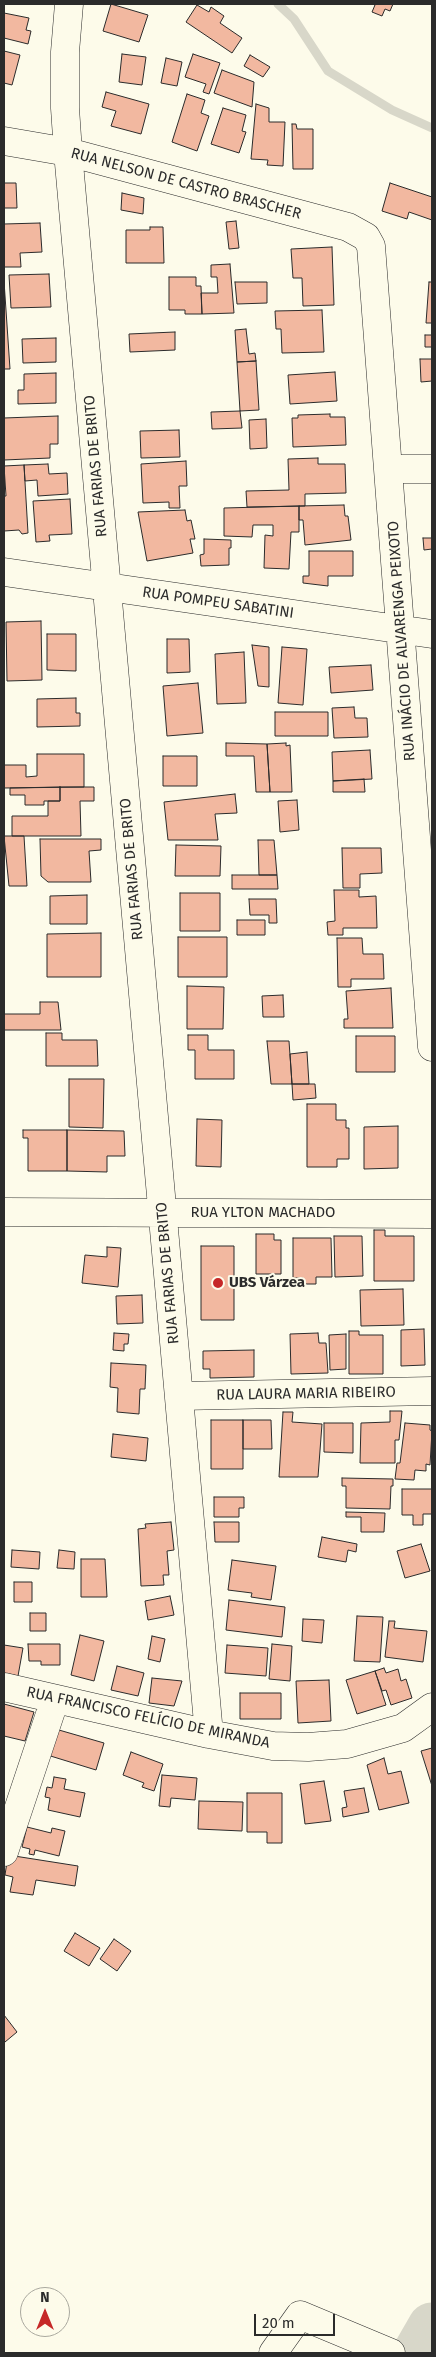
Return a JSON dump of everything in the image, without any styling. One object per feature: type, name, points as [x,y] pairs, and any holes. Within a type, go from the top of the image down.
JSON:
[{"type":"street","name":"RUA FARIAS DE BRITO","points":[[68,4],[65,52],[65,108],[68,152],[209,1734]]},
{"type":"street","name":"RUA NELSON DE CASTRO BRASCHER","points":[[4,141],[68,152],[348,227],[366,237]]},
{"type":"street","name":"RUA INÁCIO DE ALVARENGA PEIXOTO","points":[[366,237],[373,258],[401,630],[426,871],[432,1047]]},
{"type":"street","points":[[389,468],[432,469]]},
{"type":"street","name":"RUA POMPEU SABATINI","points":[[4,572],[432,634]]},
{"type":"street","name":"RUA YLTON MACHADO","points":[[4,1212],[432,1214]]},
{"type":"street","name":"RUA LAURA MARIA RIBEIRO","points":[[179,1396],[432,1391]]},
{"type":"street","name":"RUA FRANCISCO FELÍCIO DE MIRANDA","points":[[4,1687],[209,1734],[272,1746],[308,1747],[347,1744],[403,1728],[432,1706]]},
{"type":"street","points":[[4,1852],[55,1699]]},
{"type":"street","points":[[273,2353],[300,2315],[391,2353]]},
{"type":"building","points":[[111,4],[148,15],[139,42],[103,31]]},
{"type":"building","points":[[372,4],[393,4],[390,11],[385,9],[382,16],[372,12],[375,5]]},
{"type":"building","points":[[197,5],[209,12],[211,7],[224,16],[220,23],[242,38],[232,53],[186,22]]},
{"type":"building","points":[[4,13],[29,18],[26,30],[31,31],[28,44],[4,38]]},
{"type":"building","points":[[4,51],[20,55],[12,85],[4,83]]},
{"type":"building","points":[[122,54],[146,57],[142,85],[119,82]]},
{"type":"building","points":[[193,54],[220,63],[209,94],[203,92],[206,84],[185,77]]},
{"type":"building","points":[[250,55],[270,67],[263,77],[244,66]]},
{"type":"building","points":[[166,58],[182,62],[177,86],[161,83]]},
{"type":"building","points":[[222,70],[254,82],[252,107],[214,93]]},
{"type":"building","points":[[106,92],[149,104],[141,134],[111,126],[116,111],[102,107]]},
{"type":"building","points":[[187,94],[205,100],[201,113],[209,116],[197,151],[172,142]]},
{"type":"building","points":[[256,104],[269,108],[269,122],[285,122],[283,166],[267,165],[268,160],[251,159]]},
{"type":"building","points":[[223,108],[246,115],[242,131],[246,132],[239,153],[211,144]]},
{"type":"building","points":[[292,124],[296,124],[297,129],[313,129],[313,169],[293,169]]},
{"type":"building","points":[[4,183],[16,183],[17,208],[4,208]]},
{"type":"building","points":[[390,183],[432,197],[432,220],[409,212],[407,219],[382,211]]},
{"type":"building","points":[[122,193],[144,198],[143,214],[121,210]]},
{"type":"building","points":[[236,221],[239,248],[229,249],[226,222]]},
{"type":"building","points":[[40,223],[42,252],[20,253],[21,267],[4,267],[4,224]]},
{"type":"building","points":[[150,227],[163,227],[164,263],[126,263],[126,230],[150,230]]},
{"type":"building","points":[[332,247],[334,305],[303,306],[302,278],[293,278],[291,249]]},
{"type":"building","points":[[230,264],[234,313],[202,314],[201,293],[218,293],[217,277],[211,277],[211,265]]},
{"type":"building","points":[[49,274],[51,307],[11,308],[9,275]]},
{"type":"building","points":[[169,277],[196,277],[196,286],[201,286],[202,314],[185,314],[185,310],[169,310]]},
{"type":"building","points":[[4,281],[10,369],[4,369]]},
{"type":"building","points":[[235,282],[267,282],[267,303],[237,304]]},
{"type":"building","points":[[429,282],[432,282],[432,323],[426,323]]},
{"type":"building","points":[[322,310],[324,352],[282,353],[281,329],[276,329],[275,311]]},
{"type":"building","points":[[246,329],[249,354],[255,353],[256,361],[237,362],[235,330]]},
{"type":"building","points":[[175,332],[175,350],[130,352],[129,334]]},
{"type":"building","points":[[425,335],[432,335],[432,347],[425,347]]},
{"type":"building","points":[[56,338],[56,362],[23,363],[22,339]]},
{"type":"building","points":[[420,359],[432,359],[432,381],[421,382]]},
{"type":"building","points":[[256,361],[259,410],[240,411],[237,362]]},
{"type":"building","points":[[335,372],[337,401],[290,404],[288,375]]},
{"type":"building","points":[[56,373],[56,403],[18,404],[18,390],[24,390],[24,374]]},
{"type":"building","points":[[240,411],[242,428],[212,429],[211,412]]},
{"type":"building","points":[[330,414],[330,417],[345,417],[346,445],[293,447],[292,418],[298,418],[298,415]]},
{"type":"building","points":[[58,416],[58,444],[50,444],[50,458],[4,460],[4,418]]},
{"type":"building","points":[[266,419],[267,448],[250,449],[249,420]]},
{"type":"building","points":[[179,430],[180,457],[141,458],[140,431]]},
{"type":"building","points":[[318,458],[318,464],[345,464],[346,493],[305,494],[305,506],[247,507],[246,491],[289,490],[288,459]]},
{"type":"building","points":[[186,461],[187,486],[179,486],[180,508],[169,508],[169,502],[143,503],[141,464]]},
{"type":"building","points":[[48,464],[49,474],[67,473],[68,494],[38,496],[37,480],[25,481],[24,465]]},
{"type":"building","points":[[24,465],[28,533],[22,534],[19,530],[4,531],[4,496],[6,496],[4,466]]},
{"type":"building","points":[[70,499],[72,534],[49,535],[50,541],[36,542],[33,501]]},
{"type":"building","points":[[344,505],[345,516],[348,516],[351,540],[305,545],[303,520],[299,520],[299,506]]},
{"type":"building","points":[[299,506],[299,532],[291,532],[289,569],[264,568],[265,535],[273,536],[273,525],[253,525],[252,537],[224,536],[224,508]]},
{"type":"building","points":[[185,510],[187,521],[191,520],[195,539],[190,539],[193,553],[147,561],[138,512]]},
{"type":"building","points":[[423,538],[432,538],[432,549],[424,550]]},
{"type":"building","points":[[204,539],[231,540],[229,565],[201,566],[200,555],[204,554]]},
{"type":"building","points":[[309,551],[353,551],[353,576],[328,576],[328,586],[303,583],[303,576],[309,576]]},
{"type":"building","points":[[41,621],[42,680],[7,681],[6,622]]},
{"type":"building","points":[[47,634],[76,634],[76,671],[47,670]]},
{"type":"building","points":[[167,639],[189,639],[190,672],[167,673]]},
{"type":"building","points":[[252,645],[269,647],[269,687],[258,686]]},
{"type":"building","points":[[282,647],[307,649],[303,705],[278,703]]},
{"type":"building","points":[[244,652],[246,703],[217,704],[215,654]]},
{"type":"building","points":[[371,665],[373,690],[331,693],[329,667]]},
{"type":"building","points":[[198,683],[203,733],[167,736],[163,686]]},
{"type":"building","points":[[76,698],[76,713],[80,713],[80,726],[37,727],[37,699]]},
{"type":"building","points":[[354,707],[355,718],[367,718],[368,737],[334,738],[332,708]]},
{"type":"building","points":[[275,712],[328,712],[328,736],[275,736]]},
{"type":"building","points":[[226,743],[267,744],[270,792],[256,792],[254,756],[226,756]]},
{"type":"building","points":[[286,743],[286,746],[290,745],[292,792],[270,792],[267,744]]},
{"type":"building","points":[[370,750],[372,779],[333,781],[332,752]]},
{"type":"building","points":[[37,754],[84,754],[84,787],[4,788],[4,765],[26,765],[26,777],[37,776]]},
{"type":"building","points":[[163,756],[197,756],[197,786],[163,786]]},
{"type":"building","points":[[364,779],[365,792],[333,792],[333,781]]},
{"type":"building","points":[[60,787],[60,801],[44,801],[44,805],[25,805],[25,795],[10,795],[10,788]]},
{"type":"building","points":[[60,787],[94,787],[94,801],[80,801],[81,836],[12,836],[12,816],[48,816],[48,801],[60,801]]},
{"type":"building","points":[[235,794],[237,813],[215,814],[218,840],[168,840],[164,802]]},
{"type":"building","points":[[297,800],[299,830],[280,832],[278,801]]},
{"type":"building","points":[[4,836],[24,836],[27,886],[9,886]]},
{"type":"building","points":[[40,839],[101,839],[101,850],[89,851],[91,882],[48,882],[41,876]]},
{"type":"building","points":[[258,840],[274,840],[277,875],[259,875]]},
{"type":"building","points":[[176,845],[221,846],[220,876],[175,876]]},
{"type":"building","points":[[342,848],[381,848],[382,873],[360,874],[360,888],[343,888]]},
{"type":"building","points":[[232,875],[277,875],[278,889],[232,889]]},
{"type":"building","points":[[334,890],[359,890],[359,897],[376,896],[377,928],[343,928],[343,935],[328,935],[327,922],[335,921]]},
{"type":"building","points":[[180,893],[220,893],[220,931],[180,931]]},
{"type":"building","points":[[87,895],[87,924],[50,924],[50,896]]},
{"type":"building","points":[[249,899],[276,899],[277,923],[269,923],[269,915],[250,915]]},
{"type":"building","points":[[237,920],[265,920],[265,935],[237,935]]},
{"type":"building","points":[[101,933],[101,977],[47,977],[47,934]]},
{"type":"building","points":[[178,937],[227,937],[227,977],[178,977]]},
{"type":"building","points":[[337,938],[362,938],[363,954],[383,954],[384,979],[351,979],[351,987],[338,987]]},
{"type":"building","points":[[187,986],[224,987],[223,1029],[187,1029]]},
{"type":"building","points":[[391,988],[393,1028],[344,1028],[344,1019],[348,1019],[346,991]]},
{"type":"building","points":[[283,995],[284,1017],[263,1017],[262,996]]},
{"type":"building","points":[[40,1002],[58,1002],[61,1030],[4,1030],[4,1014],[40,1014]]},
{"type":"building","points":[[46,1033],[62,1033],[62,1040],[97,1040],[98,1066],[46,1066]]},
{"type":"building","points":[[188,1035],[208,1035],[208,1050],[234,1050],[234,1079],[195,1079],[195,1050],[188,1050]]},
{"type":"building","points":[[356,1036],[395,1036],[395,1072],[356,1072]]},
{"type":"building","points":[[267,1041],[289,1041],[292,1084],[271,1084]]},
{"type":"building","points":[[307,1052],[309,1084],[292,1084],[290,1054]]},
{"type":"building","points":[[69,1079],[104,1079],[103,1128],[69,1127]]},
{"type":"building","points":[[292,1084],[315,1084],[316,1098],[293,1100]]},
{"type":"building","points":[[307,1104],[336,1104],[336,1120],[346,1120],[346,1128],[349,1128],[349,1159],[337,1159],[337,1167],[307,1167]]},
{"type":"building","points":[[197,1119],[222,1120],[221,1167],[196,1166]]},
{"type":"building","points":[[398,1126],[398,1168],[364,1169],[364,1127]]},
{"type":"building","points":[[23,1130],[67,1130],[67,1171],[28,1171],[28,1138],[23,1138]]},
{"type":"building","points":[[67,1130],[124,1131],[125,1156],[107,1156],[107,1172],[67,1171]]},
{"type":"building","points":[[374,1230],[385,1230],[385,1236],[414,1236],[414,1281],[374,1281]]},
{"type":"building","points":[[256,1234],[274,1234],[274,1240],[281,1240],[281,1274],[256,1274]]},
{"type":"building","points":[[334,1236],[362,1236],[363,1276],[335,1277]]},
{"type":"building","points":[[293,1238],[331,1238],[332,1277],[316,1277],[316,1284],[303,1284],[303,1278],[293,1278]]},
{"type":"building","name":"UBS Várzea","points":[[201,1246],[234,1246],[234,1320],[201,1320]]},
{"type":"building","points":[[107,1247],[121,1248],[118,1287],[82,1283],[85,1255],[107,1257]]},
{"type":"building","points":[[403,1289],[404,1325],[361,1326],[360,1290]]},
{"type":"building","points":[[142,1295],[143,1323],[117,1324],[116,1296]]},
{"type":"building","points":[[424,1329],[425,1365],[401,1366],[401,1330]]},
{"type":"building","points":[[349,1331],[359,1331],[359,1335],[383,1335],[383,1374],[349,1374]]},
{"type":"building","points":[[114,1333],[129,1334],[128,1344],[124,1344],[124,1351],[113,1350]]},
{"type":"building","points":[[318,1333],[319,1343],[326,1343],[328,1373],[291,1374],[290,1334]]},
{"type":"building","points":[[346,1334],[346,1369],[330,1370],[329,1335]]},
{"type":"building","points":[[254,1350],[254,1377],[210,1378],[210,1369],[203,1369],[203,1351]]},
{"type":"building","points":[[111,1363],[146,1365],[145,1389],[140,1389],[139,1414],[117,1412],[118,1388],[110,1387]]},
{"type":"building","points":[[390,1411],[402,1411],[399,1440],[395,1440],[395,1463],[360,1463],[361,1423],[390,1422]]},
{"type":"building","points":[[283,1412],[293,1412],[292,1422],[322,1424],[318,1477],[279,1477]]},
{"type":"building","points":[[211,1420],[243,1420],[243,1469],[211,1469]]},
{"type":"building","points":[[243,1420],[271,1420],[272,1449],[243,1449]]},
{"type":"building","points":[[324,1423],[353,1423],[353,1453],[324,1452]]},
{"type":"building","points":[[405,1423],[430,1425],[430,1430],[432,1431],[430,1465],[426,1464],[426,1471],[415,1470],[414,1480],[395,1479],[397,1463],[400,1463]]},
{"type":"building","points":[[113,1434],[148,1438],[146,1461],[111,1457]]},
{"type":"building","points":[[342,1478],[393,1479],[390,1509],[346,1508],[346,1486],[342,1486]]},
{"type":"building","points":[[402,1489],[432,1489],[432,1514],[423,1514],[423,1525],[413,1525],[413,1515],[402,1515]]},
{"type":"building","points":[[214,1497],[244,1497],[244,1508],[239,1508],[239,1517],[214,1517]]},
{"type":"building","points":[[346,1512],[385,1513],[384,1532],[361,1532],[361,1517],[346,1517]]},
{"type":"building","points":[[171,1522],[174,1550],[167,1551],[169,1575],[163,1575],[164,1585],[141,1586],[138,1529],[146,1528],[145,1524]]},
{"type":"building","points":[[214,1522],[239,1522],[239,1542],[215,1542]]},
{"type":"building","points":[[322,1537],[357,1544],[356,1552],[348,1550],[346,1562],[318,1557]]},
{"type":"building","points":[[421,1544],[430,1571],[405,1578],[397,1551]]},
{"type":"building","points":[[12,1550],[40,1552],[39,1569],[11,1567]]},
{"type":"building","points":[[59,1550],[75,1552],[74,1569],[57,1568]]},
{"type":"building","points":[[81,1559],[105,1559],[107,1597],[81,1597]]},
{"type":"building","points":[[232,1560],[276,1566],[271,1600],[251,1597],[252,1593],[228,1590]]},
{"type":"building","points":[[14,1582],[32,1582],[32,1602],[14,1602]]},
{"type":"building","points":[[170,1596],[174,1615],[148,1620],[145,1601]]},
{"type":"building","points":[[229,1600],[285,1607],[282,1637],[226,1630]]},
{"type":"building","points":[[30,1613],[46,1613],[46,1631],[30,1631]]},
{"type":"building","points":[[357,1616],[383,1617],[380,1662],[354,1661]]},
{"type":"building","points":[[303,1619],[324,1620],[322,1643],[302,1641]]},
{"type":"building","points":[[389,1621],[395,1621],[394,1628],[427,1631],[423,1662],[385,1657]]},
{"type":"building","points":[[80,1635],[104,1641],[94,1681],[71,1675]]},
{"type":"building","points":[[152,1636],[165,1639],[160,1662],[148,1659]]},
{"type":"building","points":[[28,1644],[60,1644],[60,1665],[41,1665],[41,1661],[29,1661]]},
{"type":"building","points":[[272,1644],[292,1646],[290,1681],[269,1679]]},
{"type":"building","points":[[4,1645],[23,1648],[18,1676],[4,1673]]},
{"type":"building","points":[[227,1645],[268,1648],[266,1676],[225,1673]]},
{"type":"building","points":[[117,1666],[144,1673],[138,1696],[111,1690]]},
{"type":"building","points":[[384,1668],[386,1673],[398,1669],[401,1681],[406,1679],[412,1698],[391,1705],[386,1690],[382,1691],[375,1671]]},
{"type":"building","points":[[375,1671],[386,1705],[357,1714],[346,1680]]},
{"type":"building","points":[[152,1678],[182,1681],[174,1706],[149,1703]]},
{"type":"building","points":[[329,1680],[331,1721],[298,1723],[296,1681]]},
{"type":"building","points":[[240,1693],[281,1693],[281,1719],[240,1719]]},
{"type":"building","points":[[4,1704],[34,1712],[25,1741],[4,1736]]},
{"type":"building","points":[[52,1728],[104,1743],[96,1770],[44,1754]]},
{"type":"building","points":[[432,1748],[432,1786],[421,1751]]},
{"type":"building","points":[[131,1752],[163,1764],[154,1791],[142,1787],[144,1783],[123,1775]]},
{"type":"building","points":[[384,1758],[388,1774],[401,1771],[409,1803],[379,1810],[367,1765]]},
{"type":"building","points":[[162,1775],[197,1778],[195,1800],[171,1798],[170,1807],[159,1806]]},
{"type":"building","points":[[54,1777],[66,1779],[64,1789],[85,1793],[80,1817],[48,1810],[50,1798],[45,1797],[47,1787],[52,1788]]},
{"type":"building","points":[[324,1781],[331,1821],[305,1824],[300,1784]]},
{"type":"building","points":[[364,1788],[369,1812],[343,1817],[342,1808],[347,1807],[344,1791]]},
{"type":"building","points":[[247,1793],[282,1793],[282,1843],[267,1843],[267,1832],[247,1832]]},
{"type":"building","points":[[199,1801],[243,1802],[242,1831],[198,1829]]},
{"type":"building","points":[[27,1827],[51,1833],[52,1828],[65,1831],[59,1856],[35,1850],[34,1855],[29,1854],[30,1849],[22,1847]]},
{"type":"building","points":[[8,1855],[78,1866],[75,1886],[36,1880],[33,1895],[10,1892],[13,1877],[5,1875]]},
{"type":"building","points":[[75,1933],[100,1948],[89,1966],[64,1951]]},
{"type":"building","points":[[114,1939],[131,1951],[117,1971],[100,1959]]},
{"type":"building","points":[[4,2015],[17,2032],[5,2042],[4,2039]]},
{"type":"waterway","points":[[278,4],[294,19],[328,71],[392,110],[432,128]]},
{"type":"waterway","points":[[417,2353],[432,2327]]},
{"type":"place","name":"UBS Várzea","points":[[218,1283]]}]
